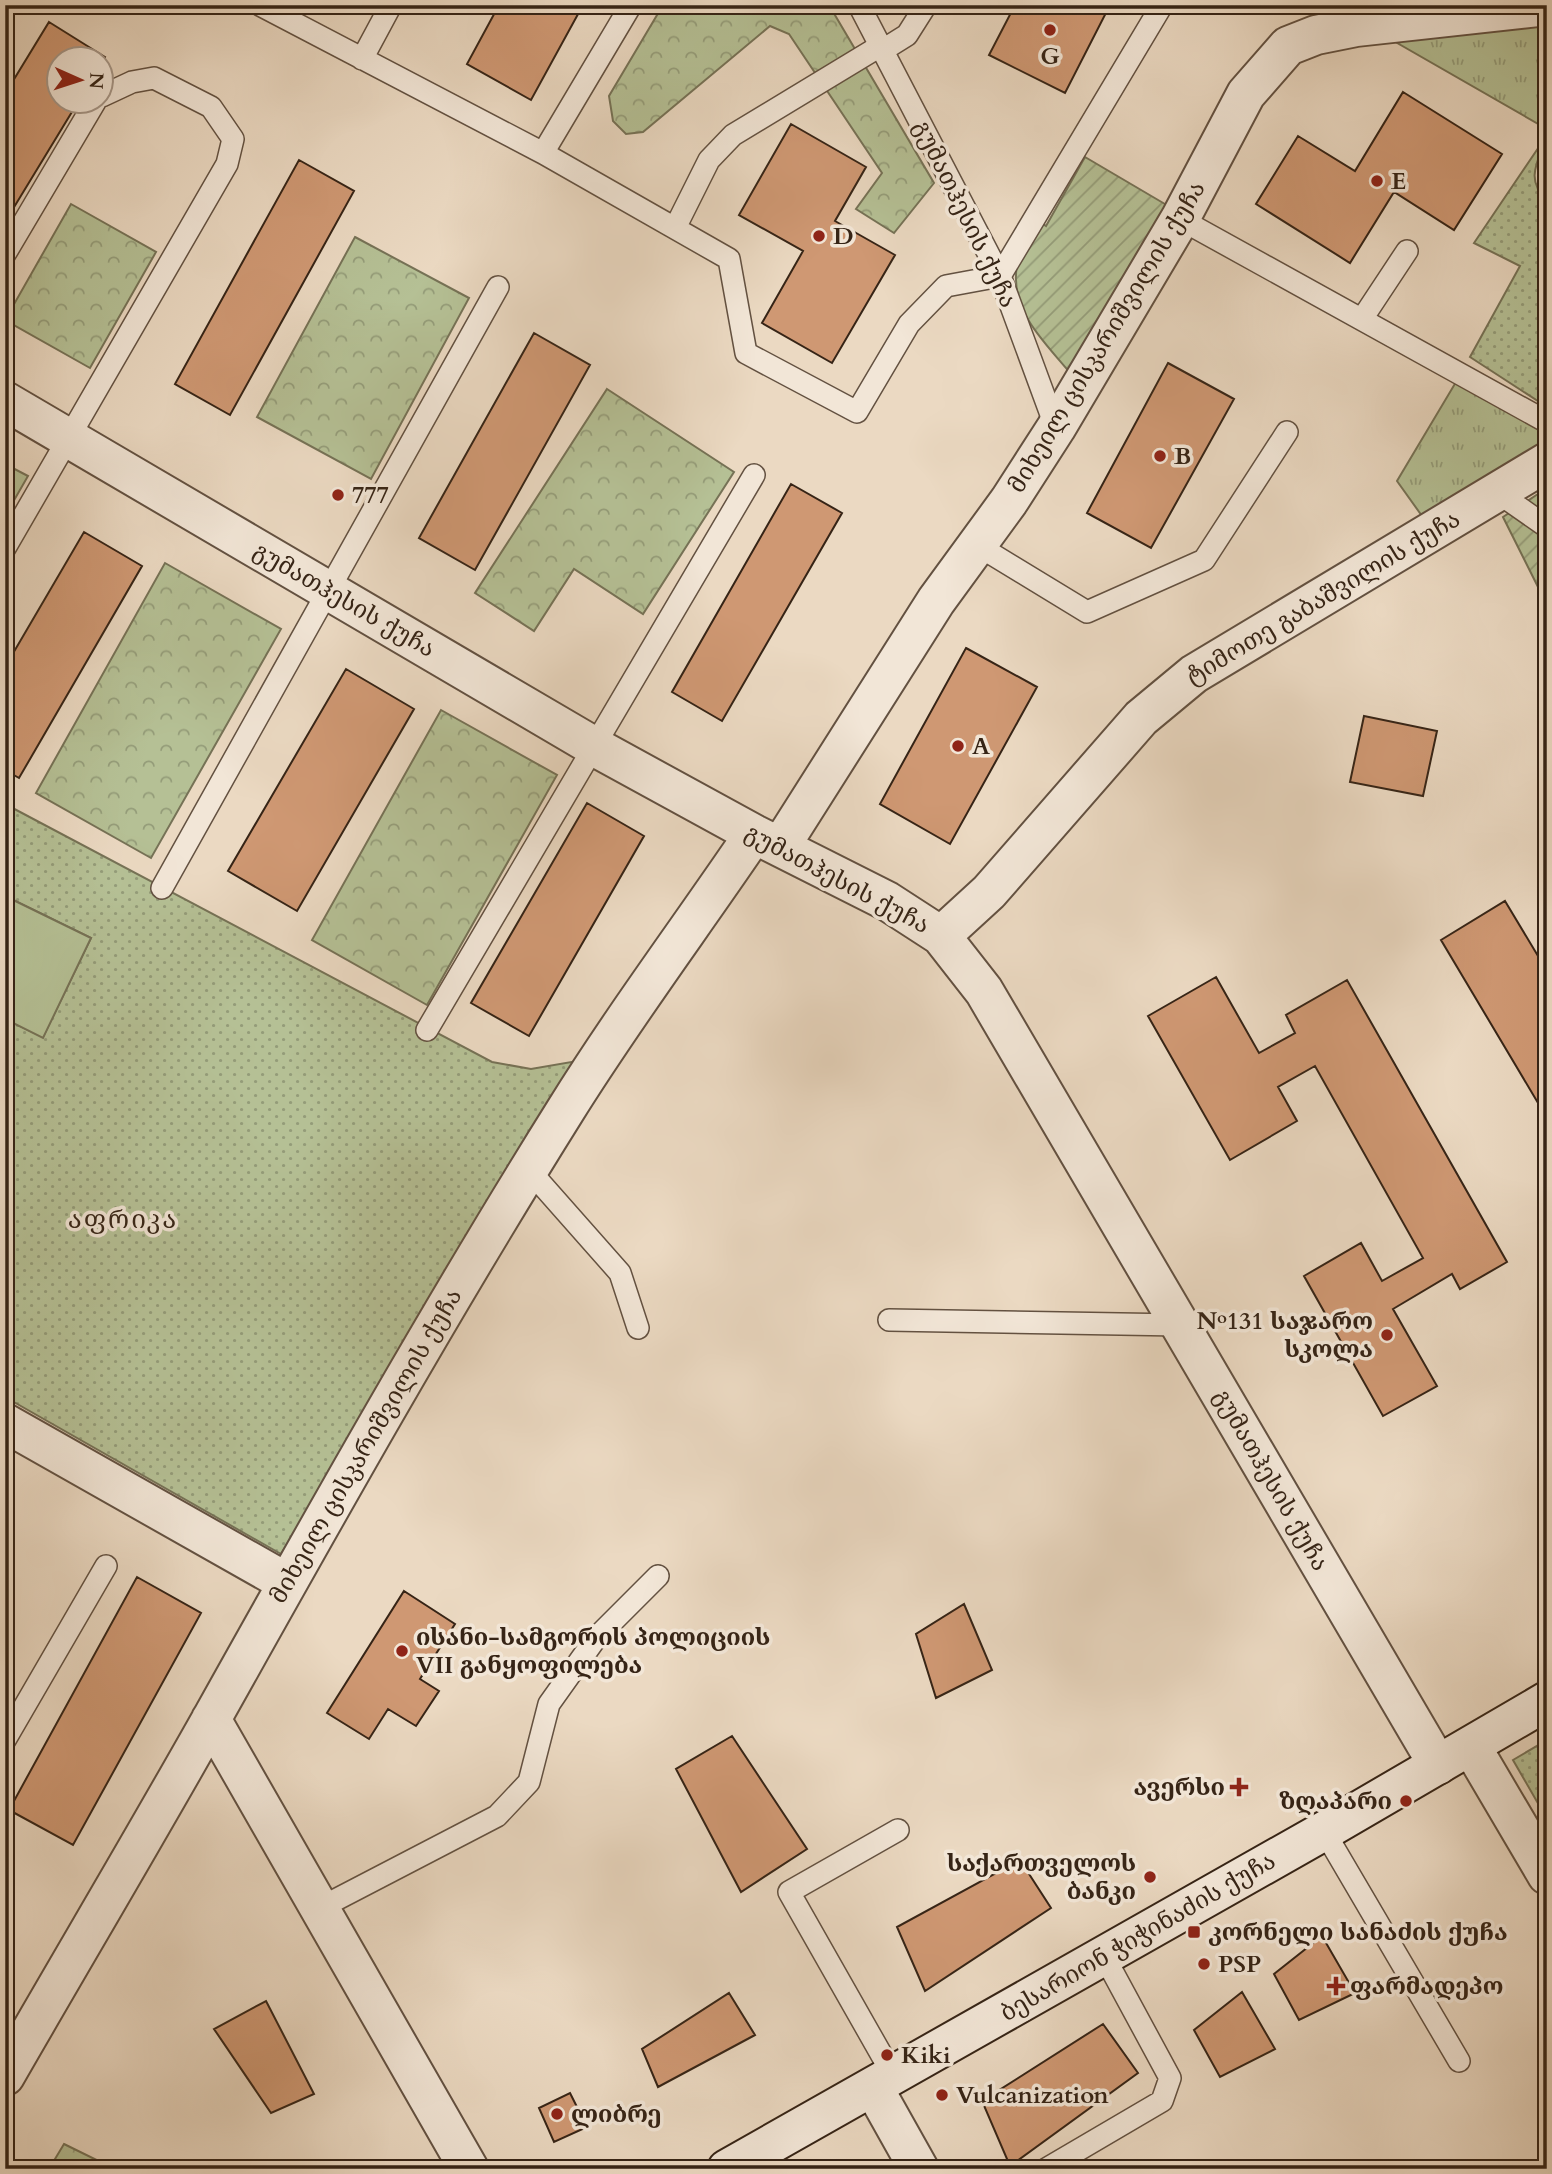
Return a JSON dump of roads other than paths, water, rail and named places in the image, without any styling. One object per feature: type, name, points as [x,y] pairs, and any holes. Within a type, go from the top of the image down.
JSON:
[{"type":"street","name":"მიხეილ ცისკარიშვილის ქუჩა","points":[[5,2076],[410,1367],[529,1170],[656,972],[692,925],[767,841],[1009,501],[1056,428],[1180,219],[1247,94],[1288,46],[1316,36],[1356,27],[1547,6]]},
{"type":"street","name":"გუმათჰესის ქუჩა","points":[[5,401],[595,747],[767,841],[887,901],[941,936],[984,991],[1438,1765]]},
{"type":"street","name":"ტიმოთე გაბაშვილის ქუჩა","points":[[941,936],[989,892],[1141,718],[1194,674],[1547,462]]},
{"type":"street","points":[[5,1423],[286,1582]]},
{"type":"street","name":"ბესარიონ ჭიჭინაძის ქუჩა","points":[[727,2169],[1547,1702]]},
{"type":"street","points":[[211,1719],[469,2169]]},
{"type":"street","points":[[1471,1746],[1547,1875]]},
{"type":"street","points":[[883,2081],[897,2151],[919,2169]]},
{"type":"lane","points":[[260,5],[542,153],[729,259],[747,353],[857,412],[909,324],[946,286],[1000,276],[1162,5]]},
{"type":"lane","points":[[362,59],[391,5]]},
{"type":"lane","points":[[542,153],[631,5]]},
{"type":"lane","name":"გუმათჰესის ქუჩა","points":[[859,5],[1000,276],[1056,428]]},
{"type":"lane","points":[[675,228],[709,160],[733,135],[907,35],[926,5]]},
{"type":"lane","points":[[5,548],[226,164],[233,139],[211,107],[154,78],[132,82],[116,89]]},
{"type":"lane","points":[[5,254],[87,116]]},
{"type":"lane","points":[[1180,219],[1547,422]]},
{"type":"lane","points":[[1362,319],[1407,251]]},
{"type":"lane","points":[[162,888],[498,287]]},
{"type":"lane","points":[[977,545],[1087,612],[1204,560],[1287,432]]},
{"type":"lane","points":[[427,1030],[754,475]]},
{"type":"lane","points":[[1497,492],[1547,527]]},
{"type":"lane","points":[[529,1170],[620,1273],[638,1328]]},
{"type":"lane","points":[[890,1320],[1180,1325]]},
{"type":"lane","points":[[5,1740],[106,1566]]},
{"type":"lane","points":[[320,1908],[497,1816],[529,1782],[549,1704],[596,1638],[658,1576]]},
{"type":"lane","points":[[883,2081],[789,1892],[898,1830]]},
{"type":"lane","points":[[1324,1831],[1459,2061]]},
{"type":"lane","points":[[1046,2169],[1162,2101],[1170,2078],[1104,1956]]},
{"type":"place","name":"G","points":[[1050,30]]},
{"type":"place","name":"E","points":[[1377,181]]},
{"type":"place","name":"D","points":[[819,236]]},
{"type":"place","name":"B","points":[[1160,456]]},
{"type":"place","name":"777","points":[[338,495]]},
{"type":"place","name":"A","points":[[958,746]]},
{"type":"place","name":"№131 საჯარო სკოლა","points":[[1387,1335]]},
{"type":"place","name":"ისანი-სამგორის პოლიციის VII განყოფილება","points":[[402,1651]]},
{"type":"place","name":"ავერსი","points":[[1239,1787]]},
{"type":"place","name":"ზღაპარი","points":[[1406,1801]]},
{"type":"place","name":"საქართველოს ბანკი","points":[[1150,1877]]},
{"type":"place","name":"კორნელი სანაძის ქუჩა","points":[[1194,1932]]},
{"type":"place","name":"PSP","points":[[1204,1964]]},
{"type":"place","name":"ფარმადეპო","points":[[1336,1986]]},
{"type":"place","name":"Kiki","points":[[887,2055]]},
{"type":"place","name":"Vulcanization","points":[[942,2095]]},
{"type":"place","name":"ლიბრე","points":[[557,2114]]},
{"type":"district","name":"აფრიკა","points":[[123,1219]]}]
